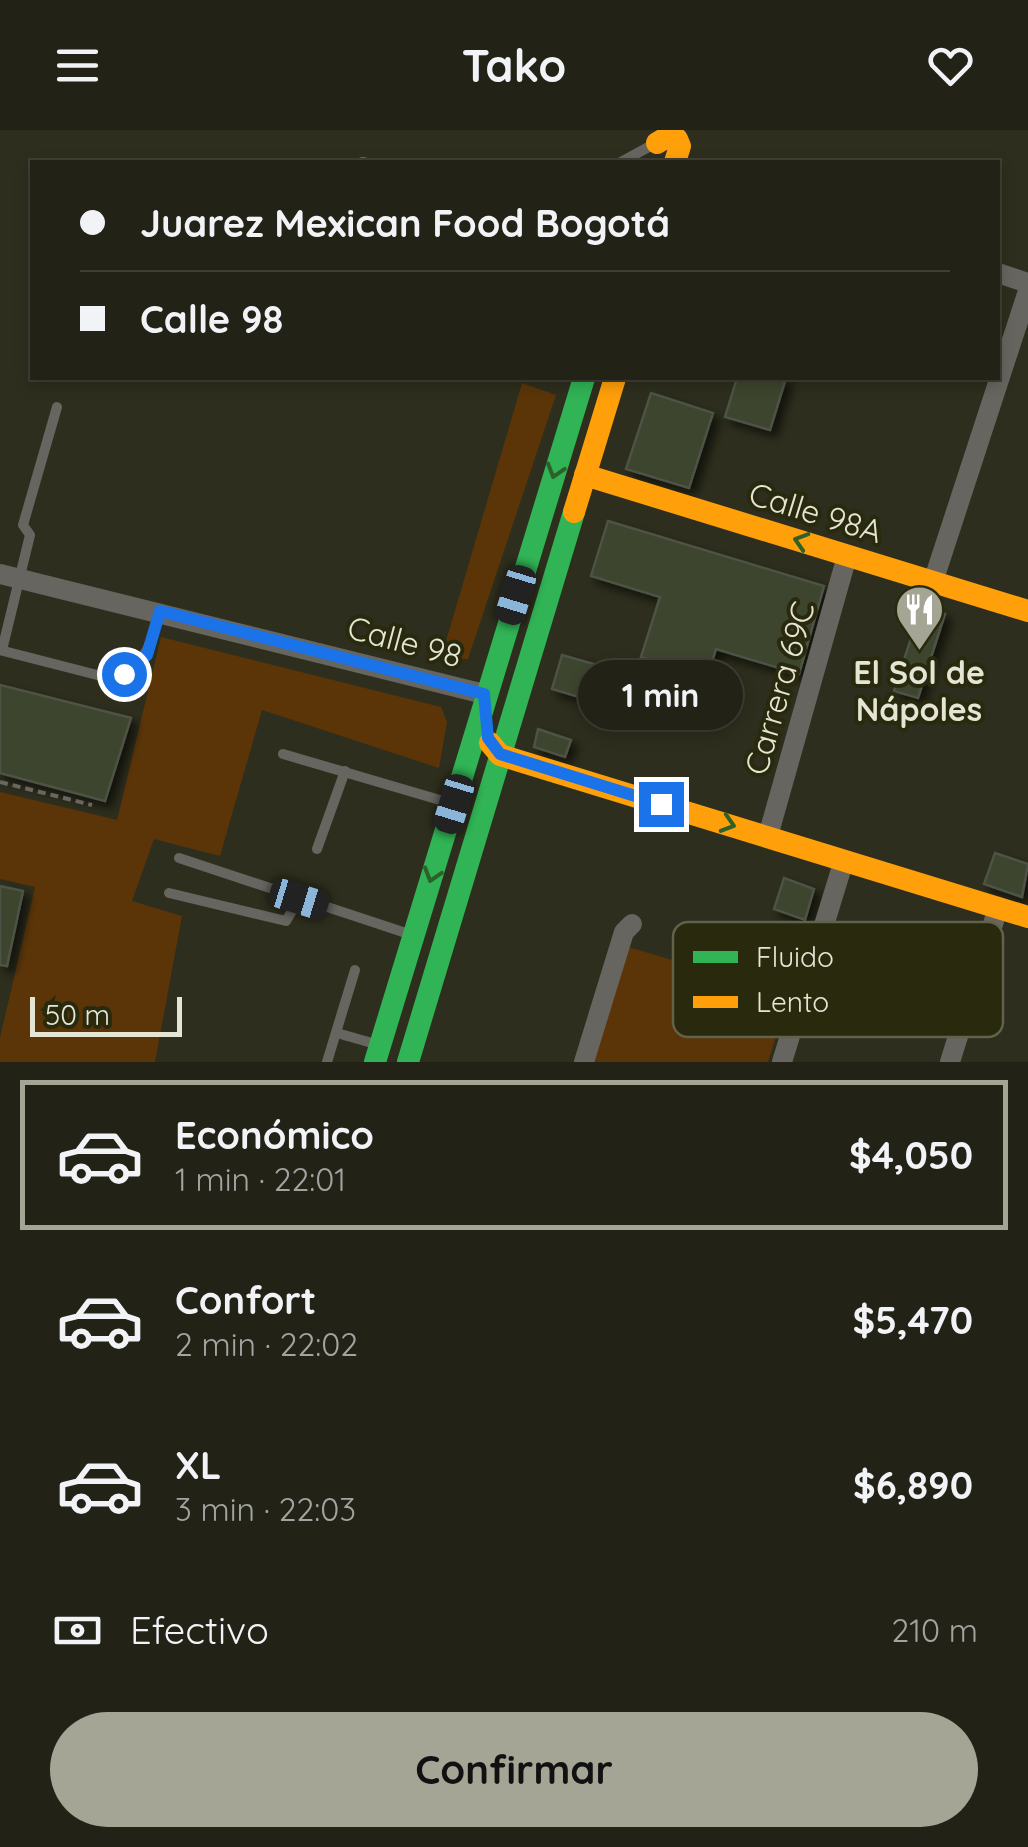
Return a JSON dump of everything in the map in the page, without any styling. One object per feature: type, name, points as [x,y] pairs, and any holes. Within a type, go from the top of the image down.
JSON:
[{"type":"street","points":[[682,160],[691,130]]},
{"type":"street","points":[[656,145],[669,136],[677,139],[682,160]]},
{"type":"street","points":[[1000,274],[1028,282]]},
{"type":"street","points":[[1000,378],[1028,291]]},
{"type":"street","points":[[378,1054],[484,694],[583,380]]},
{"type":"street","points":[[408,1062],[614,380]]},
{"type":"street","points":[[934,582],[999,380]]},
{"type":"street","name":"Calle 98A","points":[[585,475],[1028,612]]},
{"type":"street","name":"Carrera 69C","points":[[768,836],[847,556]]},
{"type":"street","name":"Calle 98","points":[[10,576],[484,694],[488,738],[500,754]]},
{"type":"street","points":[[500,754],[1028,918]]},
{"type":"street","points":[[825,922],[844,860]]},
{"type":"street","points":[[994,922],[998,908]]},
{"type":"street","points":[[584,1062],[624,932],[632,924]]},
{"type":"street","points":[[782,1062],[790,1037]]},
{"type":"street","points":[[950,1062],[958,1037]]},
{"type":"lane","points":[[624,160],[656,145]]},
{"type":"lane","points":[[57,407],[23,525],[30,535],[10,576],[1,650],[109,678],[124,674],[147,655],[160,611]]},
{"type":"lane","points":[[284,754],[454,804]]},
{"type":"lane","points":[[317,849],[345,771]]},
{"type":"lane","points":[[180,858],[413,936]]},
{"type":"lane","points":[[169,893],[286,922],[299,899]]},
{"type":"lane","points":[[327,1062],[355,970]]},
{"type":"lane","points":[[337,1033],[378,1054]]},
{"type":"path","points":[[0,782],[92,805]]},
{"type":"shaded area","points":[[522,383],[556,395],[468,659],[441,658]]},
{"type":"shaded area","points":[[161,637],[441,707],[447,722],[439,768],[262,710],[220,856],[154,839],[132,901],[182,916],[155,1062],[0,1062],[0,1038],[35,887],[0,879],[0,792],[117,820]]},
{"type":"shaded area","points":[[625,946],[673,960],[673,1037],[776,1037],[768,1062],[590,1062]]},
{"type":"building","points":[[736,380],[785,380],[770,430],[725,417]]},
{"type":"building","points":[[651,393],[713,413],[689,488],[626,469]]},
{"type":"building","points":[[608,521],[824,586],[799,674],[716,649],[707,677],[641,657],[660,597],[591,576]]},
{"type":"building","name":"El Sol de Nápoles","points":[[921,607],[945,614],[918,698],[894,691]]},
{"type":"building","points":[[562,655],[622,672],[612,707],[552,689]]},
{"type":"building","points":[[0,685],[131,718],[105,801],[0,773]]},
{"type":"building","points":[[538,729],[571,740],[565,757],[534,747]]},
{"type":"building","points":[[995,853],[1028,864],[1022,897],[984,884]]},
{"type":"building","points":[[784,878],[814,889],[805,920],[774,909]]},
{"type":"building","points":[[0,886],[23,891],[7,966],[0,965]]},
{"type":"traffic: fast","points":[[375,1062],[583,380]]},
{"type":"traffic: fast","points":[[408,1062],[574,512]]},
{"type":"traffic: slow","points":[[657,143],[669,136],[677,139],[680,146],[676,160]]},
{"type":"traffic: slow","points":[[574,512],[614,380]]},
{"type":"traffic: slow","points":[[585,475],[1028,611]]},
{"type":"traffic: slow","points":[[490,743],[500,755],[1028,917]]},
{"type":"place","name":"El Sol de Nápoles","points":[[919,652]]},
{"type":"route","points":[[124,674],[147,655],[160,611],[484,694],[488,738],[500,754],[661,804]]}]
